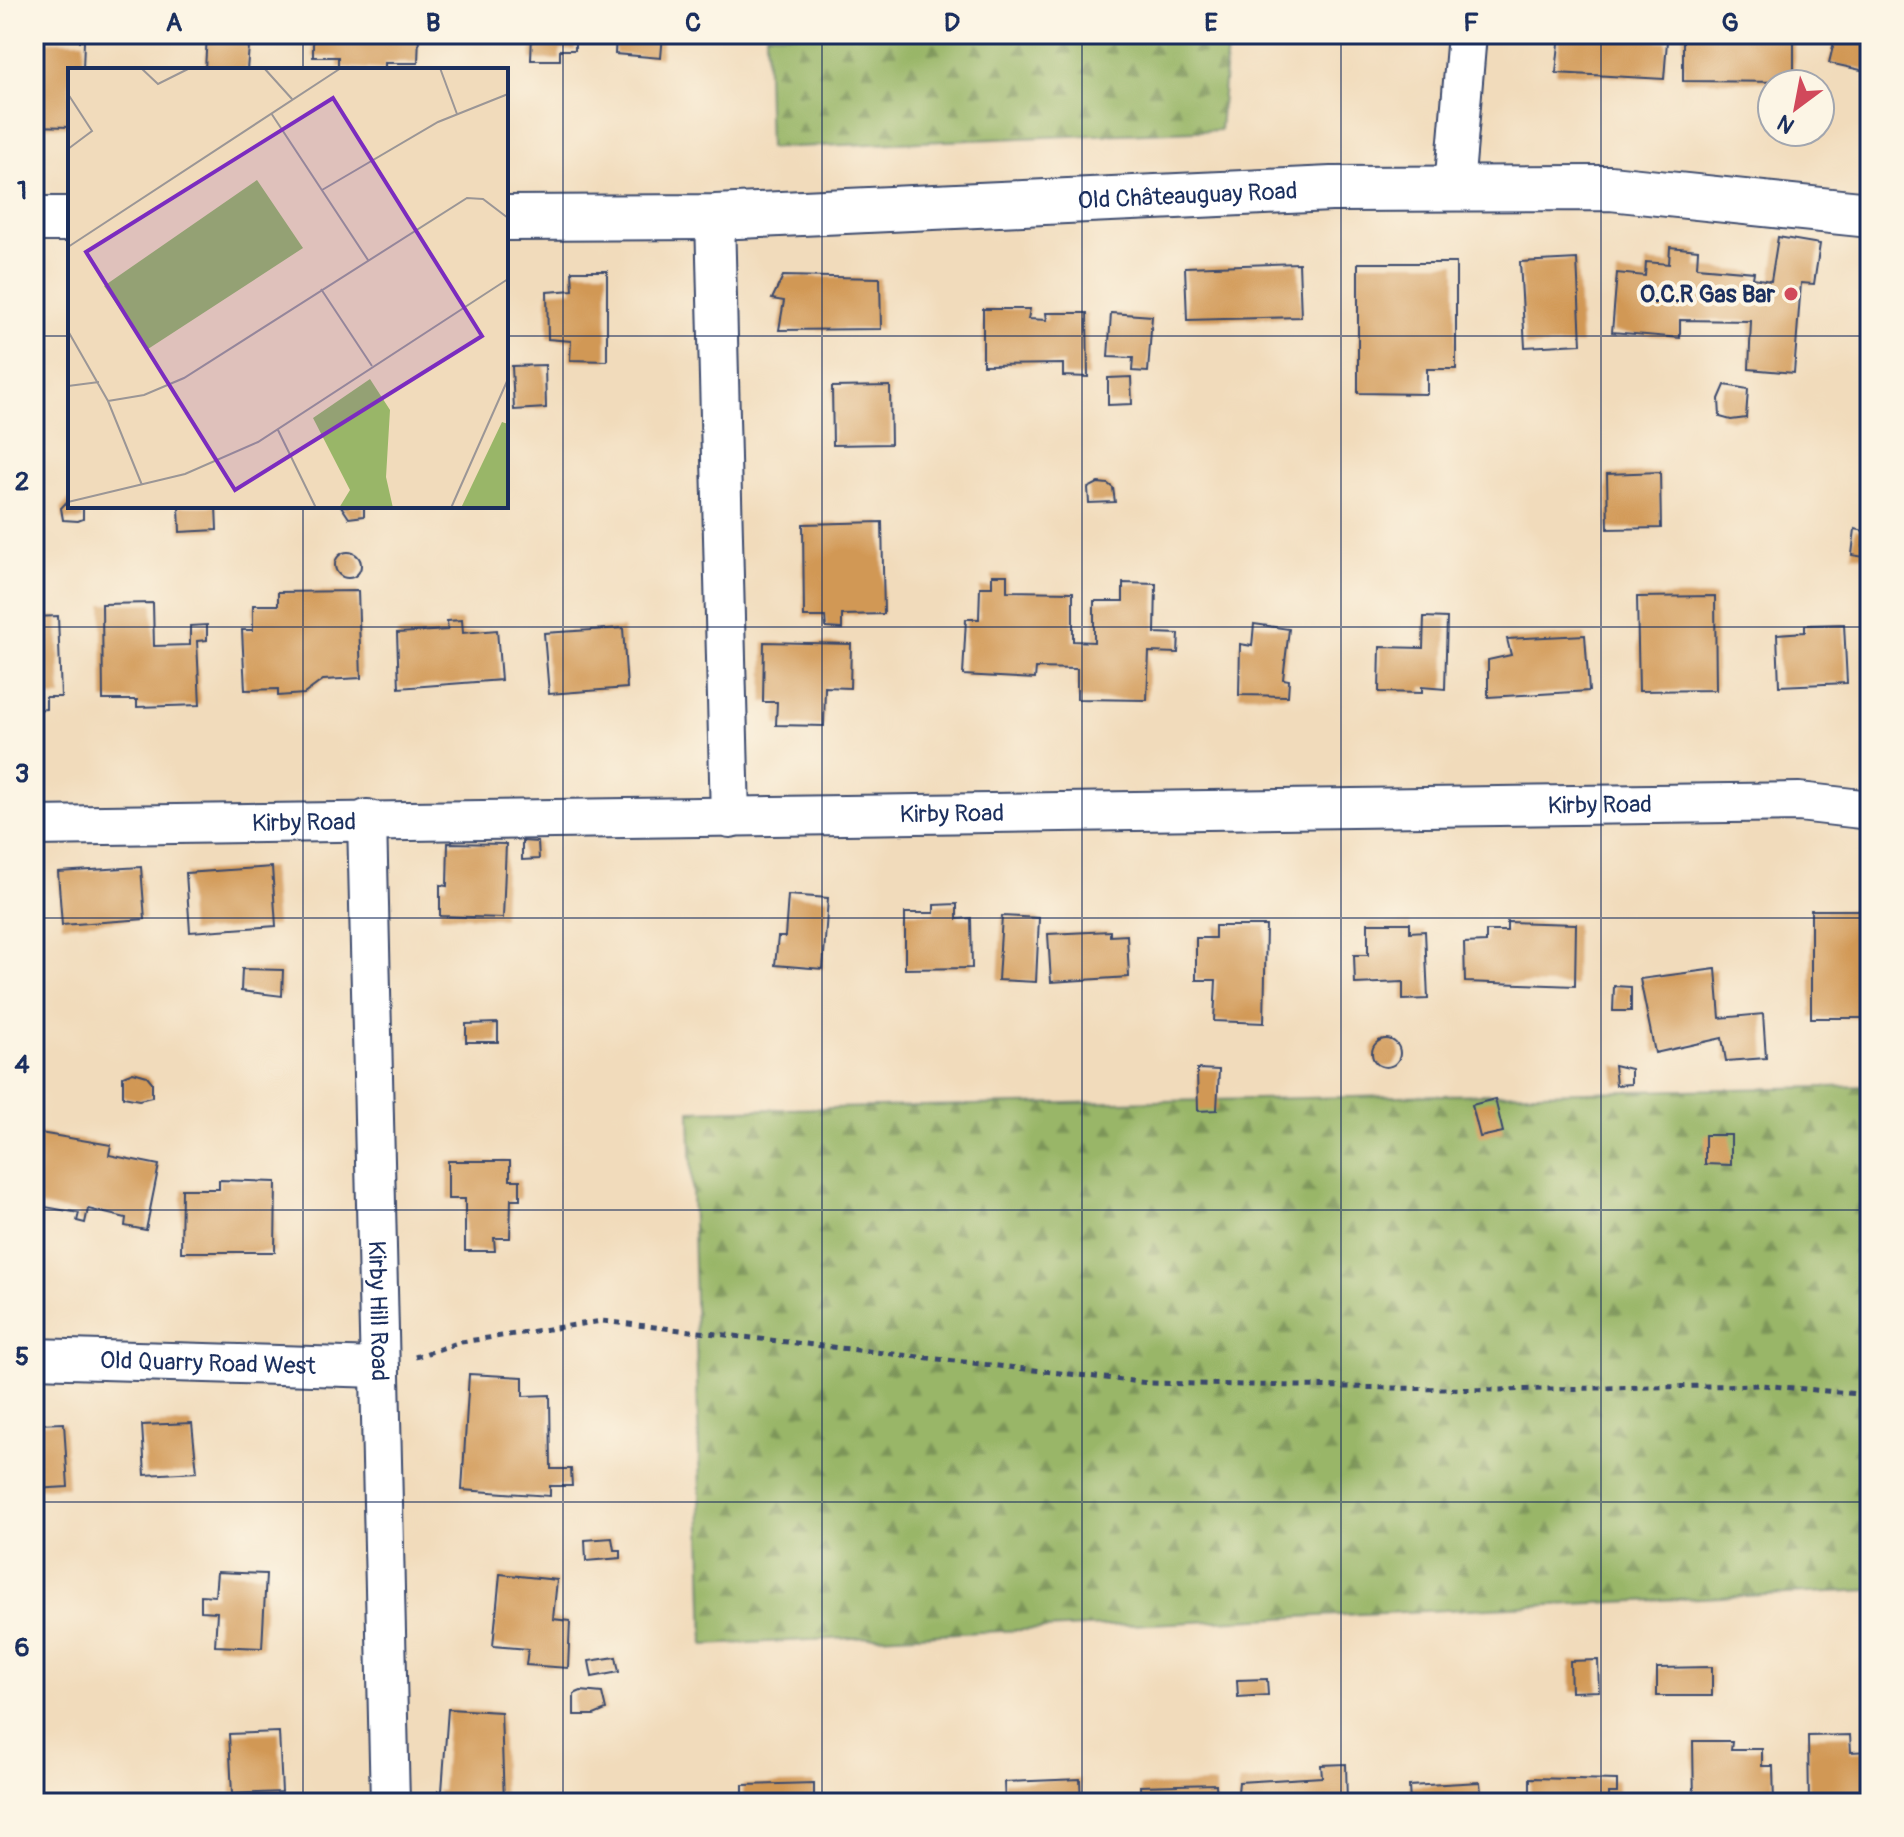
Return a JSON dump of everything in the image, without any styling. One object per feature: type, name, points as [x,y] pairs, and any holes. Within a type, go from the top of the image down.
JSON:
[{"type":"street","points":[[1454,188],[1467,34]]},
{"type":"street","name":"Old Châteauguay Road","points":[[508,218],[715,217],[1331,189],[1454,188],[1610,188],[1870,215]]},
{"type":"street","points":[[715,217],[730,818]]},
{"type":"street","points":[[34,219],[68,219]]},
{"type":"street","name":"Kirby Road","points":[[34,826],[367,819],[730,818],[1799,802],[1870,810]]},
{"type":"street","name":"Kirby Hill Road","points":[[367,819],[390,1803]]},
{"type":"street","name":"Old Quarry Road West","points":[[34,1358],[380,1368]]},
{"type":"path","points":[[380,1368],[461,1342],[602,1321],[1149,1383],[1494,1390],[1761,1385],[1870,1395]]},
{"type":"green space","points":[[766,34],[1228,34],[1220,130],[769,148]]},
{"type":"green space","points":[[1870,1086],[1870,1590],[704,1645],[690,1111]]},
{"type":"building","points":[[207,34],[250,34],[247,68],[205,68]]},
{"type":"building","points":[[313,34],[419,34],[418,63],[385,63],[385,68],[354,68],[338,67],[338,57],[313,57]]},
{"type":"building","points":[[532,34],[575,34],[575,50],[560,50],[560,60],[531,60]]},
{"type":"building","points":[[616,34],[663,34],[661,58],[615,54]]},
{"type":"building","points":[[1560,34],[1626,34],[1626,39],[1667,41],[1664,79],[1556,73]]},
{"type":"building","points":[[1683,34],[1794,34],[1794,68],[1756,68],[1756,82],[1683,81]]},
{"type":"building","points":[[1836,34],[1870,34],[1870,72],[1829,63]]},
{"type":"building","points":[[34,41],[84,41],[83,68],[68,68],[68,127],[34,126]]},
{"type":"building","points":[[1778,237],[1820,244],[1814,284],[1801,283],[1794,373],[1749,369],[1751,321],[1680,320],[1680,338],[1612,332],[1617,273],[1645,276],[1646,262],[1669,264],[1670,247],[1698,250],[1697,267],[1754,272],[1753,278],[1771,281]]},
{"type":"building","points":[[1577,259],[1581,344],[1525,347],[1520,262]]},
{"type":"building","points":[[1299,263],[1301,317],[1187,320],[1185,267]]},
{"type":"building","points":[[1358,263],[1456,263],[1456,369],[1427,369],[1427,394],[1358,393]]},
{"type":"building","points":[[572,271],[607,271],[607,361],[570,360],[571,341],[548,339],[547,292],[573,290]]},
{"type":"building","points":[[783,276],[880,278],[881,329],[779,330],[784,301],[772,299]]},
{"type":"building","points":[[983,309],[1030,309],[1028,319],[1047,320],[1046,313],[1087,313],[1088,377],[1063,376],[1063,364],[983,365]]},
{"type":"building","points":[[1111,313],[1152,316],[1148,372],[1132,371],[1133,358],[1108,357]]},
{"type":"building","points":[[545,365],[546,408],[514,410],[512,366]]},
{"type":"building","points":[[1131,377],[1132,404],[1108,405],[1108,378]]},
{"type":"building","points":[[1725,385],[1748,389],[1746,418],[1731,420],[1720,417],[1719,399]]},
{"type":"building","points":[[890,386],[891,444],[833,445],[832,387]]},
{"type":"building","points":[[1660,472],[1661,528],[1608,529],[1607,474]]},
{"type":"building","points":[[1098,483],[1113,488],[1115,502],[1089,503],[1088,488]]},
{"type":"building","points":[[68,500],[68,508],[83,508],[83,519],[63,520],[61,508]]},
{"type":"building","points":[[179,508],[216,508],[217,530],[180,532]]},
{"type":"building","points":[[342,508],[364,508],[364,516],[349,518]]},
{"type":"building","points":[[882,522],[884,614],[842,615],[842,629],[826,628],[825,617],[804,617],[803,524]]},
{"type":"building","points":[[1855,529],[1865,531],[1863,546],[1870,547],[1870,558],[1852,555]]},
{"type":"building","points":[[348,552],[357,556],[361,565],[357,574],[348,578],[339,574],[335,565],[339,556]]},
{"type":"building","points":[[992,575],[1007,575],[1007,591],[1073,592],[1073,641],[1094,642],[1094,601],[1123,601],[1123,583],[1156,584],[1155,633],[1179,634],[1178,653],[1149,652],[1147,700],[1077,699],[1077,669],[1036,668],[1035,679],[963,675],[966,619],[979,619],[980,587],[992,587]]},
{"type":"building","points":[[358,591],[361,678],[323,680],[304,694],[278,696],[278,689],[245,690],[242,630],[253,630],[253,605],[278,605],[278,592]]},
{"type":"building","points":[[1715,596],[1716,690],[1639,691],[1637,597]]},
{"type":"building","points":[[153,603],[154,646],[190,645],[190,626],[207,625],[207,640],[197,641],[200,705],[137,707],[137,700],[103,700],[102,604]]},
{"type":"building","points":[[58,616],[61,697],[46,697],[46,709],[34,710],[34,617]]},
{"type":"building","points":[[1424,617],[1447,618],[1445,689],[1422,687],[1422,693],[1379,692],[1380,647],[1423,648]]},
{"type":"building","points":[[462,620],[463,633],[497,630],[501,680],[399,688],[397,633],[448,630],[447,621]]},
{"type":"building","points":[[1254,624],[1289,629],[1283,679],[1289,680],[1288,696],[1239,695],[1240,644],[1252,646]]},
{"type":"building","points":[[1844,624],[1847,683],[1779,686],[1777,634],[1805,632],[1805,625]]},
{"type":"building","points":[[623,628],[627,688],[549,694],[544,633]]},
{"type":"building","points":[[1585,635],[1589,691],[1488,697],[1488,660],[1511,655],[1507,639]]},
{"type":"building","points":[[764,642],[851,644],[850,688],[825,687],[824,726],[776,725],[777,702],[763,702]]},
{"type":"building","points":[[522,841],[538,842],[539,859],[522,860]]},
{"type":"building","points":[[448,843],[506,844],[503,918],[440,916],[440,885],[447,886]]},
{"type":"building","points":[[141,867],[145,919],[62,925],[58,872]]},
{"type":"building","points":[[272,867],[276,926],[190,932],[186,873]]},
{"type":"building","points":[[788,895],[828,898],[823,969],[775,965],[778,937],[785,937]]},
{"type":"building","points":[[957,904],[957,919],[971,918],[972,968],[905,969],[905,913],[934,913],[934,905]]},
{"type":"building","points":[[1811,910],[1870,910],[1870,1018],[1811,1018]]},
{"type":"building","points":[[1002,916],[1039,918],[1036,982],[998,980]]},
{"type":"building","points":[[1507,922],[1576,924],[1575,986],[1465,982],[1464,943],[1486,942],[1486,931],[1507,931]]},
{"type":"building","points":[[1368,923],[1410,923],[1410,932],[1425,931],[1428,999],[1403,1000],[1403,982],[1355,984],[1354,955],[1368,955]]},
{"type":"building","points":[[1215,926],[1266,926],[1264,1023],[1214,1021],[1216,980],[1196,980],[1196,938],[1215,938]]},
{"type":"building","points":[[1110,931],[1110,936],[1127,935],[1129,977],[1051,982],[1048,934]]},
{"type":"building","points":[[242,969],[283,970],[282,996],[241,991]]},
{"type":"building","points":[[1716,969],[1720,1018],[1763,1014],[1766,1058],[1726,1061],[1722,1038],[1655,1053],[1640,979]]},
{"type":"building","points":[[1614,986],[1631,987],[1631,1011],[1613,1011]]},
{"type":"building","points":[[498,1023],[498,1042],[466,1042],[466,1024]]},
{"type":"building","points":[[1386,1039],[1396,1043],[1400,1053],[1396,1063],[1386,1067],[1376,1063],[1372,1053],[1376,1043]]},
{"type":"building","points":[[1614,1065],[1631,1069],[1631,1084],[1616,1085]]},
{"type":"building","points":[[1197,1069],[1219,1070],[1217,1110],[1198,1111]]},
{"type":"building","points":[[133,1072],[147,1076],[152,1082],[152,1097],[139,1100],[123,1097],[123,1076]]},
{"type":"building","points":[[1495,1099],[1503,1132],[1480,1137],[1472,1105]]},
{"type":"building","points":[[40,1133],[111,1145],[109,1155],[159,1165],[146,1230],[125,1226],[126,1218],[88,1209],[85,1223],[77,1221],[79,1213],[34,1205],[34,1170]]},
{"type":"building","points":[[1705,1135],[1731,1135],[1731,1165],[1705,1164]]},
{"type":"building","points":[[448,1161],[510,1161],[510,1180],[520,1180],[520,1199],[511,1199],[510,1238],[494,1238],[495,1251],[465,1251],[465,1199],[448,1199]]},
{"type":"building","points":[[219,1180],[276,1182],[275,1252],[181,1252],[182,1189],[219,1189]]},
{"type":"building","points":[[469,1374],[523,1377],[523,1396],[550,1395],[551,1469],[571,1469],[572,1486],[550,1486],[550,1496],[462,1490]]},
{"type":"building","points":[[34,1417],[37,1417],[38,1424],[64,1423],[68,1487],[34,1489]]},
{"type":"building","points":[[192,1423],[197,1472],[145,1475],[142,1425]]},
{"type":"building","points":[[612,1538],[614,1550],[621,1550],[621,1558],[586,1561],[585,1540]]},
{"type":"building","points":[[217,1572],[266,1574],[262,1648],[215,1646],[217,1612],[201,1611],[201,1595],[215,1596]]},
{"type":"building","points":[[500,1574],[557,1580],[553,1619],[570,1621],[568,1668],[526,1665],[528,1649],[493,1646]]},
{"type":"building","points":[[616,1657],[619,1672],[592,1677],[589,1661]]},
{"type":"building","points":[[1598,1660],[1599,1691],[1571,1692],[1570,1661]]},
{"type":"building","points":[[1712,1667],[1712,1696],[1657,1696],[1657,1668]]},
{"type":"building","points":[[1267,1679],[1268,1695],[1238,1697],[1237,1680]]},
{"type":"building","points":[[581,1691],[602,1693],[606,1710],[594,1715],[574,1715],[574,1694]]},
{"type":"building","points":[[448,1709],[501,1712],[504,1803],[437,1803],[438,1791],[442,1791]]},
{"type":"building","points":[[279,1732],[282,1792],[232,1794],[229,1734]]},
{"type":"building","points":[[1850,1735],[1851,1752],[1870,1751],[1870,1803],[1809,1803],[1808,1736]]},
{"type":"building","points":[[1693,1741],[1732,1741],[1731,1749],[1762,1749],[1762,1766],[1773,1766],[1774,1803],[1694,1803]]},
{"type":"building","points":[[1346,1764],[1347,1803],[1237,1803],[1239,1782],[1322,1777],[1321,1765]]},
{"type":"building","points":[[1530,1778],[1617,1780],[1617,1793],[1609,1793],[1609,1803],[1530,1803]]},
{"type":"building","points":[[1080,1779],[1081,1803],[1005,1803],[1004,1782]]},
{"type":"building","points":[[1480,1782],[1482,1803],[1410,1803],[1409,1786]]},
{"type":"building","points":[[814,1783],[814,1803],[743,1803],[743,1785]]},
{"type":"building","points":[[1216,1784],[1217,1803],[1141,1803],[1140,1786]]},
{"type":"place","name":"O.C.R Gas Bar","points":[[1791,294]]}]
